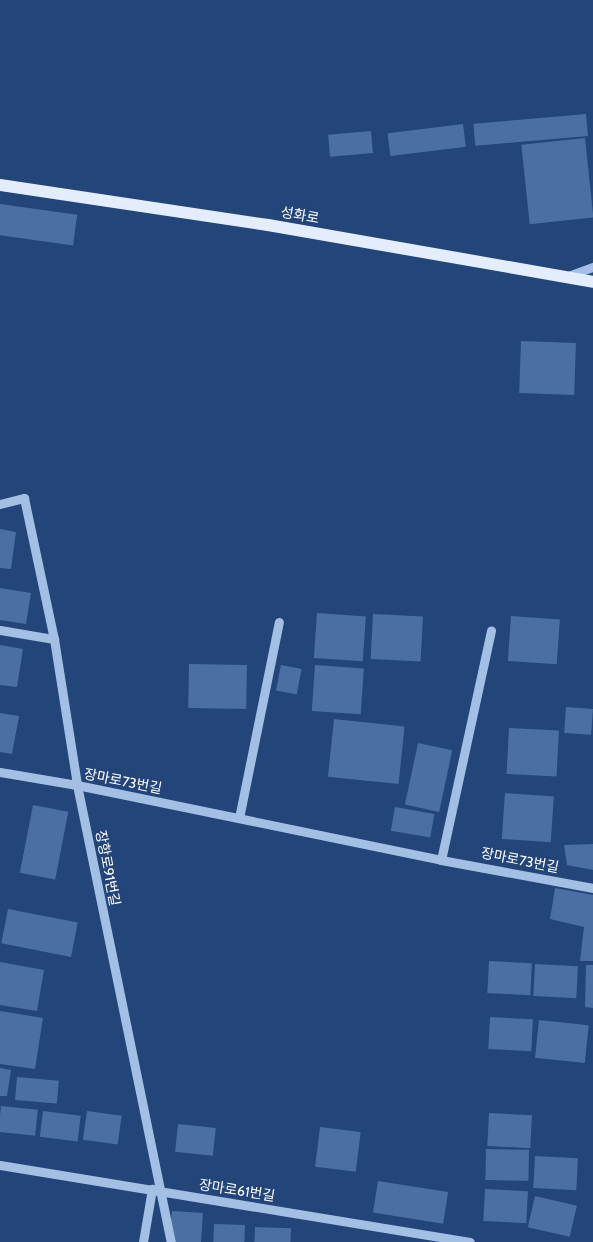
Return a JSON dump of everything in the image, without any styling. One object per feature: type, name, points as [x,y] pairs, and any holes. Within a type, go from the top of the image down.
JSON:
[{"type":"main road","name":"성화로","points":[[0,185],[268,225],[568,276],[593,282]]},
{"type":"street","points":[[568,276],[593,267]]},
{"type":"street","name":"장항로91번길","points":[[0,504],[24,498],[54,639],[77,785],[155,1190],[171,1242]]},
{"type":"street","points":[[240,818],[279,622]]},
{"type":"street","points":[[0,630],[54,639]]},
{"type":"street","points":[[441,860],[490,630]]},
{"type":"street","name":"장마로73번길","points":[[0,772],[77,785],[441,860],[593,888]]},
{"type":"street","name":"장마로61번길","points":[[0,1165],[470,1242]]},
{"type":"street","points":[[142,1242],[155,1190]]},
{"type":"building","points":[[586,114],[588,136],[475,146],[473,124]]},
{"type":"building","points":[[463,124],[466,147],[390,156],[388,133]]},
{"type":"building","points":[[371,131],[373,153],[330,157],[328,135]]},
{"type":"building","points":[[585,138],[593,218],[530,224],[521,145]]},
{"type":"building","points":[[0,204],[77,215],[73,246],[0,235]]},
{"type":"building","points":[[521,341],[576,343],[574,395],[519,393]]},
{"type":"building","points":[[0,529],[16,532],[11,569],[0,568]]},
{"type":"building","points":[[0,588],[31,593],[26,624],[0,620]]},
{"type":"building","points":[[317,613],[366,616],[363,661],[314,658]]},
{"type":"building","points":[[373,614],[423,617],[421,662],[371,659]]},
{"type":"building","points":[[511,616],[560,619],[557,664],[508,661]]},
{"type":"building","points":[[0,645],[23,649],[17,687],[0,685]]},
{"type":"building","points":[[189,664],[247,665],[246,709],[188,708]]},
{"type":"building","points":[[281,665],[302,669],[297,695],[276,691]]},
{"type":"building","points":[[315,665],[364,668],[361,714],[312,711]]},
{"type":"building","points":[[566,707],[593,709],[591,735],[564,733]]},
{"type":"building","points":[[0,713],[19,716],[12,754],[0,752]]},
{"type":"building","points":[[334,719],[405,726],[399,784],[328,777]]},
{"type":"building","points":[[509,728],[559,731],[557,777],[507,774]]},
{"type":"building","points":[[418,743],[452,750],[439,812],[405,805]]},
{"type":"building","points":[[505,793],[554,796],[551,842],[502,839]]},
{"type":"building","points":[[33,805],[68,812],[55,880],[20,873]]},
{"type":"building","points":[[395,807],[434,814],[430,838],[391,831]]},
{"type":"building","points":[[593,844],[593,870],[567,865],[564,845]]},
{"type":"building","points":[[555,888],[593,895],[593,961],[580,961],[584,927],[550,919]]},
{"type":"building","points":[[8,909],[78,923],[71,957],[1,943]]},
{"type":"building","points":[[489,961],[532,963],[530,995],[487,993]]},
{"type":"building","points":[[0,962],[44,970],[37,1011],[0,1005]]},
{"type":"building","points":[[535,964],[578,966],[576,998],[533,996]]},
{"type":"building","points":[[586,965],[593,965],[593,1008],[585,1007]]},
{"type":"building","points":[[0,1011],[43,1018],[35,1069],[0,1064]]},
{"type":"building","points":[[490,1017],[533,1019],[531,1051],[488,1049]]},
{"type":"building","points":[[539,1020],[589,1025],[585,1063],[535,1058]]},
{"type":"building","points":[[0,1068],[11,1070],[7,1096],[0,1096]]},
{"type":"building","points":[[17,1077],[59,1081],[57,1104],[15,1100]]},
{"type":"building","points":[[1,1106],[38,1110],[35,1136],[0,1132]]},
{"type":"building","points":[[43,1111],[81,1116],[78,1141],[40,1137]]},
{"type":"building","points":[[87,1111],[122,1116],[118,1145],[83,1140]]},
{"type":"building","points":[[489,1113],[532,1115],[530,1148],[487,1146]]},
{"type":"building","points":[[178,1124],[216,1128],[213,1156],[175,1152]]},
{"type":"building","points":[[320,1127],[361,1132],[356,1172],[315,1167]]},
{"type":"building","points":[[486,1149],[529,1150],[528,1181],[485,1180]]},
{"type":"building","points":[[535,1156],[578,1158],[576,1190],[533,1188]]},
{"type":"building","points":[[378,1181],[448,1192],[443,1224],[373,1213]]},
{"type":"building","points":[[485,1189],[528,1191],[526,1223],[483,1221]]},
{"type":"building","points":[[535,1196],[577,1206],[570,1237],[528,1227]]},
{"type":"building","points":[[172,1211],[203,1213],[201,1242],[174,1242],[170,1227]]},
{"type":"building","points":[[214,1224],[245,1225],[244,1242],[213,1242]]},
{"type":"building","points":[[255,1227],[291,1228],[290,1242],[254,1242]]}]
